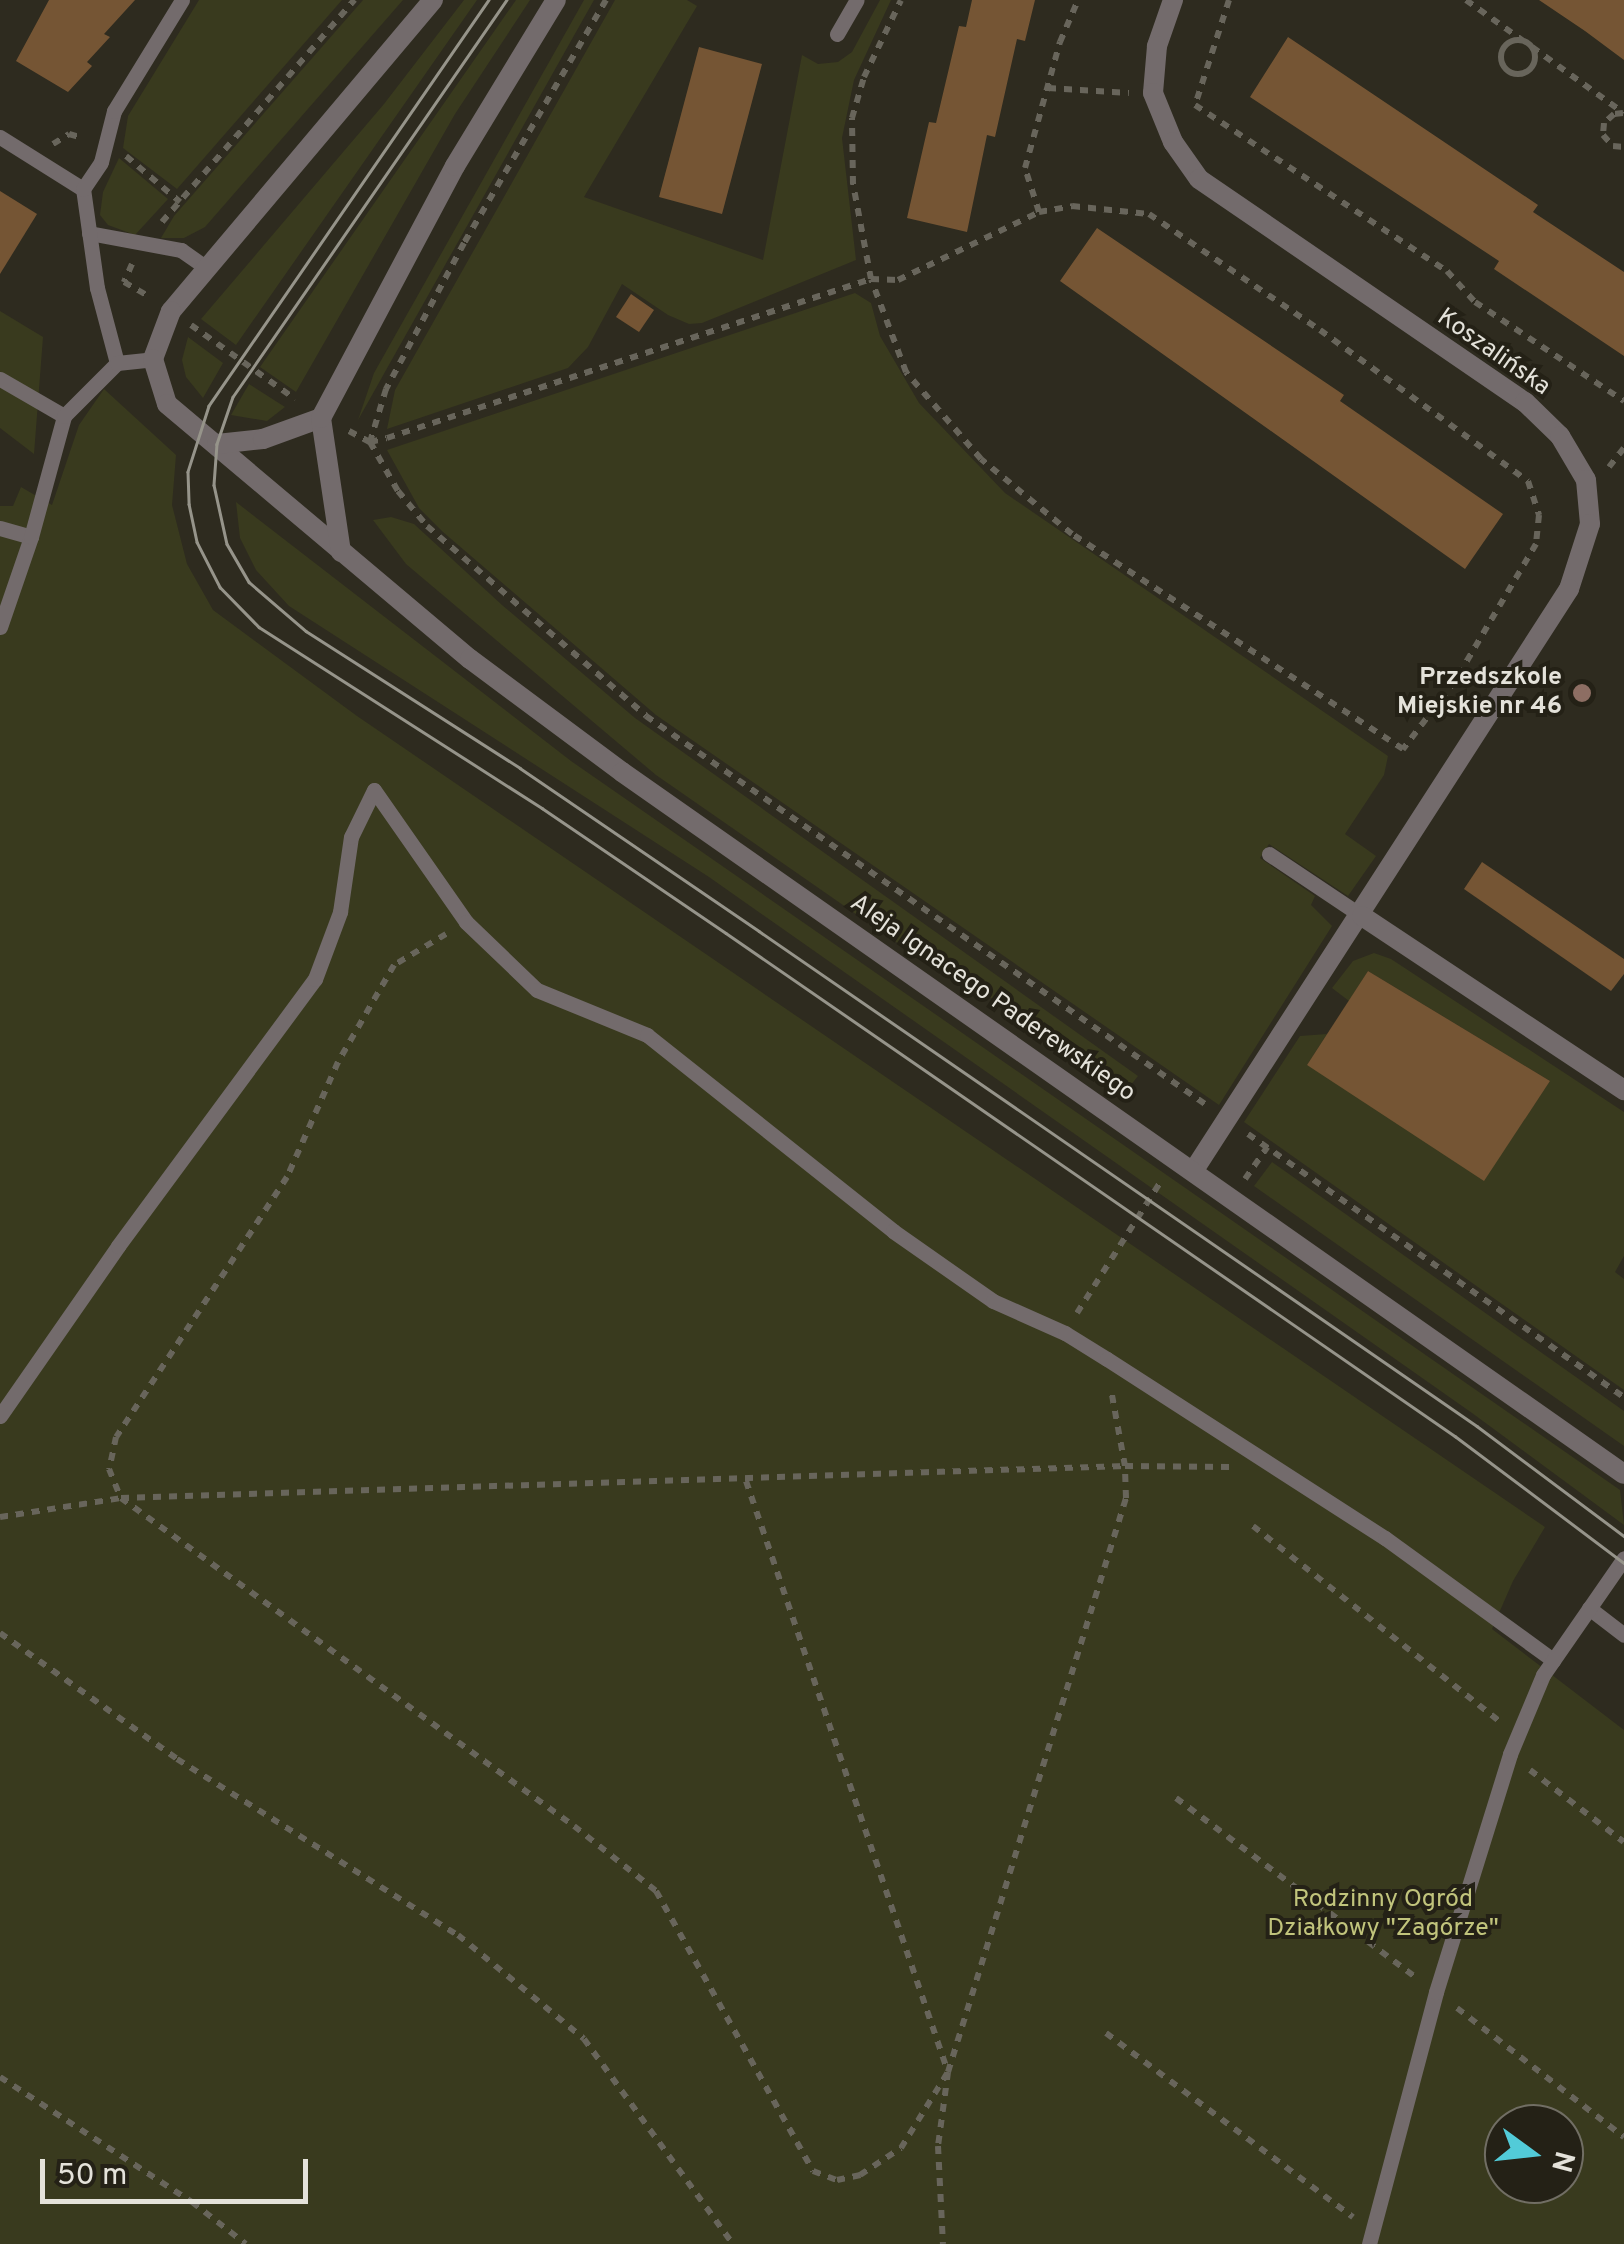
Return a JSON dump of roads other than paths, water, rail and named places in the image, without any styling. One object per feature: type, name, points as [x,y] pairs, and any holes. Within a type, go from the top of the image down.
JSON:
[{"type":"street","points":[[154,359],[170,311],[432,0]]},
{"type":"street","points":[[341,552],[321,418],[454,166],[556,0]]},
{"type":"street","name":"Koszalińska","points":[[1173,0],[1156,46],[1153,92],[1174,142],[1199,179],[1525,402],[1560,436],[1586,480],[1590,524],[1569,588],[1362,916],[1194,1170]]},
{"type":"street","name":"Aleja Ignacego Paderewskiego","points":[[154,359],[167,404],[470,659],[622,772],[1624,1474]]},
{"type":"street","points":[[217,444],[263,439],[321,418]]},
{"type":"street","points":[[1362,916],[1624,1090]]},
{"type":"lane","points":[[117,363],[105,332],[83,188],[101,162],[114,111],[182,0]]},
{"type":"lane","points":[[837,34],[857,0]]},
{"type":"lane","points":[[0,137],[83,188]]},
{"type":"lane","points":[[88,233],[181,250],[208,268]]},
{"type":"lane","points":[[0,627],[31,537],[64,416],[117,363],[154,359]]},
{"type":"lane","points":[[0,379],[64,416]]},
{"type":"lane","points":[[0,528],[31,537]]},
{"type":"lane","points":[[0,1416],[118,1246],[314,979],[340,912],[351,837],[374,790],[466,922],[537,990],[647,1034],[893,1231],[993,1301],[1065,1333],[1107,1359],[1385,1538],[1554,1660]]},
{"type":"lane","points":[[1269,854],[1362,916]]},
{"type":"lane","points":[[1371,2239],[1436,1992],[1510,1754],[1554,1660],[1624,1558]]},
{"type":"lane","points":[[1589,1608],[1624,1635]]},
{"type":"tram line","points":[[489,0],[209,406],[188,472],[189,504],[197,542],[220,587],[259,627],[542,808],[726,933],[1455,1436],[1624,1563]]},
{"type":"tram line","points":[[507,0],[233,397],[217,444],[214,485],[227,544],[249,582],[306,631],[520,768],[759,931],[1477,1426],[1624,1536]]},
{"type":"place","name":"Przedszkole Miejskie nr 46","points":[[1582,693]]},
{"type":"park label","name":"Rodzinny Ogród Działkowy \"Zagórze\"","points":[[1383,1916]]}]
